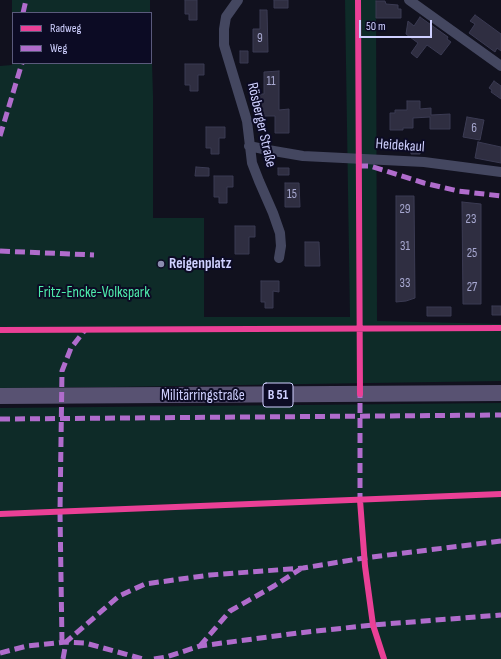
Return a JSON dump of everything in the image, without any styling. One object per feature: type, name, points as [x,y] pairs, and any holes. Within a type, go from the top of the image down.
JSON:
[{"type":"main road","name":"Militärringstraße","points":[[0,396],[501,393]]},
{"type":"street","name":"Rösberger Straße","points":[[238,0],[226,17],[224,45],[247,122],[252,163],[259,182],[274,213],[280,232],[281,246],[279,258]]},
{"type":"street","points":[[409,0],[501,66]]},
{"type":"street","name":"Heidekaul","points":[[249,146],[303,156],[424,162],[501,172]]},
{"type":"green space","name":"Fritz-Encke-Volkspark","points":[[12,0],[150,0],[150,12],[12,12]]},
{"type":"green space","name":"Fritz-Encke-Volkspark","points":[[345,0],[376,0],[377,321],[501,324],[501,381],[0,388],[0,66],[152,64],[152,62],[153,218],[204,218],[204,317],[350,317]]},
{"type":"green space","points":[[501,403],[501,659],[0,659],[0,408]]},
{"type":"building","points":[[185,0],[197,0],[197,20],[189,20],[189,14],[185,14]]},
{"type":"building","points":[[274,0],[288,0],[288,8],[274,8]]},
{"type":"building","points":[[376,1],[385,1],[386,4],[398,5],[398,9],[401,9],[401,18],[376,18]]},
{"type":"building","points":[[260,10],[267,10],[268,52],[253,52],[253,29],[260,29]]},
{"type":"building","points":[[475,15],[501,34],[501,51],[497,48],[495,52],[469,33],[475,24],[470,21]]},
{"type":"building","points":[[420,17],[448,37],[447,39],[451,42],[441,55],[427,45],[417,58],[411,53],[418,43],[406,34],[408,21],[414,26]]},
{"type":"building","points":[[240,51],[248,51],[248,63],[240,63]]},
{"type":"building","points":[[185,64],[204,64],[204,75],[198,75],[198,91],[190,91],[190,85],[185,85]]},
{"type":"building","points":[[279,71],[279,110],[289,109],[289,133],[275,133],[275,116],[255,116],[255,94],[264,94],[264,72]]},
{"type":"building","points":[[494,81],[501,86],[501,99],[491,92],[492,90],[489,88]]},
{"type":"building","points":[[407,101],[420,101],[420,109],[431,108],[431,115],[450,114],[450,129],[430,129],[430,117],[413,118],[413,128],[390,130],[390,113],[395,113],[395,110],[407,110]]},
{"type":"building","points":[[467,117],[484,120],[480,140],[463,137]]},
{"type":"building","points":[[206,127],[225,127],[225,138],[219,138],[219,154],[211,154],[211,148],[206,148]]},
{"type":"building","points":[[478,142],[501,147],[501,163],[475,158]]},
{"type":"building","points":[[411,145],[420,145],[420,154],[411,154]]},
{"type":"building","points":[[196,167],[209,168],[209,176],[195,176]]},
{"type":"building","points":[[278,168],[289,168],[289,175],[278,175]]},
{"type":"building","points":[[214,176],[233,176],[233,187],[227,187],[227,203],[219,203],[219,197],[214,197]]},
{"type":"building","points":[[285,183],[299,183],[300,207],[285,207]]},
{"type":"building","points":[[396,196],[414,196],[415,298],[396,302]]},
{"type":"building","points":[[462,202],[481,204],[481,304],[463,304]]},
{"type":"building","points":[[235,226],[255,226],[255,237],[249,237],[249,254],[235,254]]},
{"type":"building","points":[[305,242],[319,242],[320,266],[305,266]]},
{"type":"building","points":[[261,281],[279,281],[279,292],[273,291],[273,308],[265,308],[265,302],[261,302]]},
{"type":"building","points":[[492,306],[501,306],[501,315],[492,315]]},
{"type":"building","points":[[427,307],[451,307],[451,316],[427,316]]},
{"type":"marked path","points":[[23,12],[26,0]]},
{"type":"marked path","points":[[0,136],[22,64]]},
{"type":"marked path","points":[[358,166],[370,166],[424,183],[458,191],[501,196]]},
{"type":"marked path","points":[[0,251],[94,255]]},
{"type":"marked path","points":[[62,642],[60,512],[62,371],[71,348],[85,330]]},
{"type":"marked path","points":[[360,391],[360,503]]},
{"type":"marked path","points":[[0,419],[501,415]]},
{"type":"marked path","points":[[63,659],[66,642],[119,596],[145,584],[210,575],[303,568],[364,558],[501,541]]},
{"type":"marked path","points":[[200,646],[230,611],[302,568]]},
{"type":"marked path","points":[[154,659],[166,657],[200,646],[298,633],[373,625],[501,615]]},
{"type":"marked path","points":[[0,653],[27,646],[66,642],[85,643],[143,659]]},
{"type":"cycle path","points":[[358,0],[360,394]]},
{"type":"cycle path","points":[[0,330],[501,328]]},
{"type":"cycle path","points":[[0,514],[501,494]]},
{"type":"cycle path","points":[[360,500],[365,566],[373,625],[384,659]]},
{"type":"place","name":"Reigenplatz","points":[[161,264]]}]
